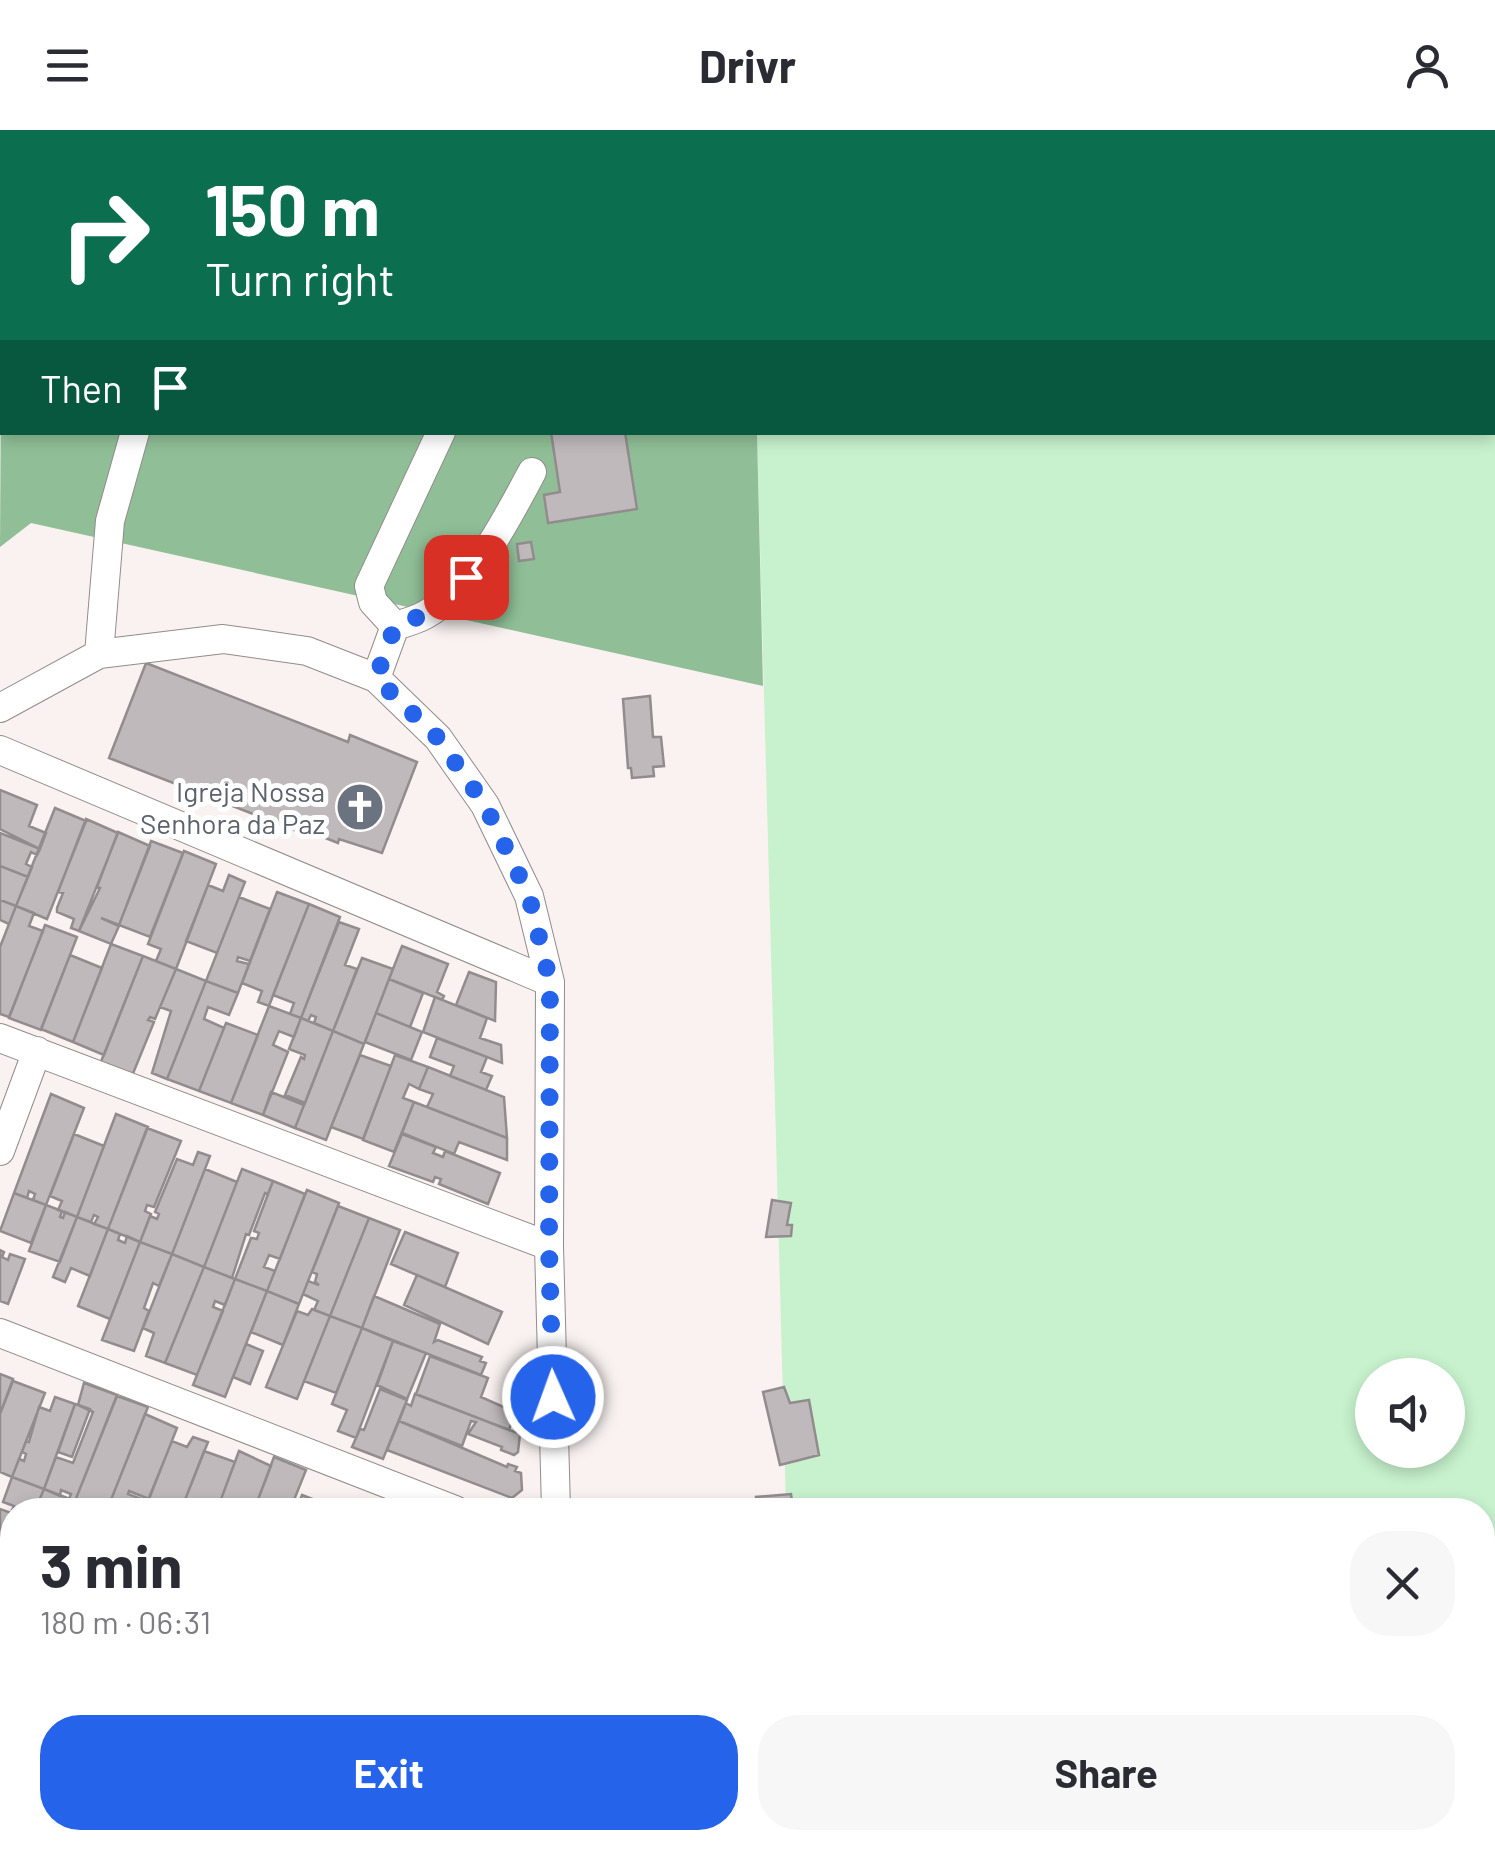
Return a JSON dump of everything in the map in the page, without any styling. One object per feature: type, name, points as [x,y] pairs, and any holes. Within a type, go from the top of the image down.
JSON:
[{"type":"street","points":[[100,654],[110,520],[134,435]]},
{"type":"street","points":[[395,626],[373,602],[369,586],[441,435]]},
{"type":"street","points":[[395,626],[423,617],[442,604],[505,522],[532,472]]},
{"type":"street","points":[[376,678],[395,626]]},
{"type":"street","points":[[0,708],[100,654],[223,639],[307,651],[376,678],[438,738],[485,805],[529,896],[550,982],[549,1246],[556,1498]]},
{"type":"street","points":[[0,750],[550,982]]},
{"type":"street","points":[[0,1038],[549,1246]]},
{"type":"street","points":[[0,1151],[37,1051]]},
{"type":"street","points":[[0,1333],[423,1498]]},
{"type":"green space","points":[[1,435],[757,435],[763,686],[31,523],[0,547]]},
{"type":"green space","points":[[757,435],[1495,435],[1495,1498],[786,1498]]},
{"type":"building","points":[[551,435],[625,435],[637,509],[548,523],[544,495],[560,492]]},
{"type":"building","points":[[531,542],[534,559],[519,561],[517,544]]},
{"type":"building","points":[[146,663],[348,742],[350,735],[417,762],[382,853],[313,833],[312,837],[109,758]]},
{"type":"building","points":[[650,696],[653,737],[661,737],[664,766],[653,767],[654,776],[632,778],[623,699]]},
{"type":"building","points":[[0,790],[37,805],[29,826],[46,833],[40,849],[0,829]]},
{"type":"building","points":[[55,808],[86,821],[47,919],[16,906]]},
{"type":"building","points":[[86,819],[118,833],[79,931],[71,928],[74,919],[57,912],[63,893],[58,892]]},
{"type":"building","points":[[118,832],[150,846],[119,925],[101,918],[119,926],[111,944],[79,931],[100,888],[97,887]]},
{"type":"building","points":[[0,833],[40,849],[37,855],[31,852],[26,864],[32,867],[28,877],[0,866]]},
{"type":"building","points":[[151,841],[183,853],[150,937],[119,925]]},
{"type":"building","points":[[184,851],[216,864],[176,969],[156,961],[161,949],[148,944]]},
{"type":"building","points":[[0,866],[28,877],[16,906],[0,900]]},
{"type":"building","points":[[229,875],[245,882],[217,953],[186,941],[208,885],[223,891]]},
{"type":"building","points":[[277,892],[309,904],[269,1006],[258,1002],[262,991],[242,983]]},
{"type":"building","points":[[239,897],[270,909],[250,961],[238,957],[237,961],[249,964],[238,993],[206,981]]},
{"type":"building","points":[[0,900],[16,906],[9,924],[0,920]]},
{"type":"building","points":[[309,904],[340,917],[301,1018],[290,1014],[294,1003],[273,995]]},
{"type":"building","points":[[16,906],[34,913],[29,926],[43,931],[9,1017],[0,1014],[0,947]]},
{"type":"building","points":[[339,922],[359,929],[345,965],[357,969],[333,1031],[314,1023],[316,1017],[311,1015],[308,1021],[301,1018]]},
{"type":"building","points":[[45,925],[77,937],[41,1030],[9,1018]]},
{"type":"building","points":[[111,944],[143,956],[104,1055],[73,1042]]},
{"type":"building","points":[[402,946],[448,964],[437,992],[444,996],[442,1000],[389,979]]},
{"type":"building","points":[[70,955],[102,968],[73,1042],[41,1029]]},
{"type":"building","points":[[143,956],[176,969],[155,1019],[148,1020],[154,1022],[132,1076],[100,1064]]},
{"type":"building","points":[[362,958],[393,969],[364,1044],[333,1031]]},
{"type":"building","points":[[176,969],[206,981],[167,1079],[152,1073],[171,1011],[160,1007]]},
{"type":"building","points":[[469,972],[496,982],[495,1021],[456,1005]]},
{"type":"building","points":[[389,979],[423,993],[410,1027],[376,1013]]},
{"type":"building","points":[[206,981],[238,993],[229,1015],[208,1007],[204,1019],[224,1028],[199,1091],[167,1079]]},
{"type":"building","points":[[435,997],[487,1018],[480,1038],[501,1045],[502,1063],[423,1032]]},
{"type":"building","points":[[269,1006],[301,1018],[294,1037],[279,1031],[273,1045],[288,1052],[263,1115],[231,1103]]},
{"type":"building","points":[[376,1013],[422,1032],[411,1060],[365,1042]]},
{"type":"building","points":[[301,1018],[333,1031],[305,1103],[285,1095],[305,1055],[289,1049]]},
{"type":"building","points":[[226,1023],[258,1035],[231,1103],[199,1091]]},
{"type":"building","points":[[333,1031],[364,1044],[326,1140],[295,1128]]},
{"type":"building","points":[[437,1038],[487,1057],[481,1072],[492,1076],[486,1090],[450,1076],[454,1066],[430,1057]]},
{"type":"building","points":[[360,1055],[391,1066],[363,1139],[331,1127]]},
{"type":"building","points":[[395,1055],[428,1067],[419,1089],[409,1084],[403,1098],[414,1102],[394,1152],[363,1140]]},
{"type":"building","points":[[428,1067],[504,1097],[507,1138],[427,1107],[433,1094],[419,1089]]},
{"type":"building","points":[[271,1092],[304,1105],[295,1128],[263,1115]]},
{"type":"building","points":[[51,1094],[84,1108],[46,1205],[33,1200],[35,1194],[29,1191],[27,1198],[14,1193]]},
{"type":"building","points":[[414,1102],[507,1138],[507,1160],[459,1142],[454,1154],[402,1133]]},
{"type":"building","points":[[116,1114],[148,1127],[108,1229],[94,1224],[98,1217],[94,1215],[91,1222],[77,1217]]},
{"type":"building","points":[[147,1128],[181,1141],[154,1207],[147,1205],[145,1211],[151,1214],[140,1242],[108,1229]]},
{"type":"building","points":[[74,1134],[104,1146],[77,1217],[58,1210],[62,1201],[50,1196]]},
{"type":"building","points":[[402,1134],[436,1147],[433,1153],[443,1157],[445,1151],[500,1173],[488,1204],[439,1184],[441,1179],[435,1177],[433,1182],[389,1166]]},
{"type":"building","points":[[198,1152],[210,1156],[172,1254],[140,1242],[150,1216],[157,1219],[159,1214],[155,1212],[177,1159],[193,1165]]},
{"type":"building","points":[[205,1169],[237,1182],[204,1267],[172,1254]]},
{"type":"building","points":[[242,1169],[273,1181],[249,1235],[246,1234],[232,1278],[204,1267]]},
{"type":"building","points":[[273,1181],[305,1194],[280,1259],[269,1255],[264,1267],[275,1271],[267,1291],[235,1279],[251,1238],[257,1239],[259,1233],[254,1231]]},
{"type":"building","points":[[307,1190],[339,1203],[299,1304],[267,1291]]},
{"type":"building","points":[[14,1193],[46,1205],[31,1243],[0,1231]]},
{"type":"building","points":[[772,1200],[791,1203],[787,1225],[792,1225],[791,1236],[766,1237]]},
{"type":"building","points":[[46,1205],[62,1211],[60,1217],[65,1212],[77,1217],[60,1262],[29,1251]]},
{"type":"building","points":[[338,1206],[369,1218],[330,1316],[314,1310],[318,1301],[303,1294],[308,1281],[319,1285],[315,1282],[317,1274],[312,1272]]},
{"type":"building","points":[[77,1217],[108,1229],[90,1276],[71,1268],[65,1282],[53,1277]]},
{"type":"building","points":[[369,1218],[400,1230],[362,1328],[330,1316]]},
{"type":"building","points":[[108,1229],[120,1234],[118,1240],[125,1243],[127,1236],[140,1242],[110,1319],[78,1306]]},
{"type":"building","points":[[405,1232],[458,1253],[445,1287],[391,1264]]},
{"type":"building","points":[[140,1242],[172,1254],[159,1286],[153,1283],[144,1308],[149,1311],[134,1351],[102,1340]]},
{"type":"building","points":[[0,1250],[8,1260],[10,1254],[25,1259],[8,1304],[0,1301]]},
{"type":"building","points":[[172,1254],[204,1267],[165,1363],[146,1356],[154,1333],[143,1328]]},
{"type":"building","points":[[204,1267],[235,1279],[225,1305],[215,1301],[213,1307],[223,1311],[197,1375],[165,1363]]},
{"type":"building","points":[[417,1275],[502,1312],[488,1344],[404,1305]]},
{"type":"building","points":[[235,1279],[267,1291],[225,1397],[193,1385]]},
{"type":"building","points":[[267,1291],[299,1304],[283,1345],[251,1332]]},
{"type":"building","points":[[374,1296],[440,1324],[434,1342],[438,1340],[482,1357],[480,1361],[486,1363],[481,1375],[362,1328]]},
{"type":"building","points":[[312,1309],[330,1316],[297,1399],[266,1387],[297,1311],[308,1315]]},
{"type":"building","points":[[330,1316],[362,1328],[336,1393],[304,1381]]},
{"type":"building","points":[[362,1328],[393,1341],[356,1438],[338,1431],[347,1410],[332,1404]]},
{"type":"building","points":[[393,1341],[426,1353],[407,1399],[377,1385]]},
{"type":"building","points":[[246,1344],[263,1351],[250,1384],[233,1377]]},
{"type":"building","points":[[430,1356],[488,1378],[481,1397],[515,1412],[509,1430],[416,1394]]},
{"type":"building","points":[[0,1374],[13,1379],[0,1414]]},
{"type":"building","points":[[13,1381],[45,1393],[12,1477],[0,1472],[0,1414]]},
{"type":"building","points":[[84,1383],[117,1395],[76,1498],[69,1498],[71,1494],[61,1490],[60,1496],[44,1489],[56,1457],[73,1463],[93,1412],[78,1405]]},
{"type":"building","points":[[784,1387],[790,1403],[809,1400],[819,1455],[780,1465],[763,1392]]},
{"type":"building","points":[[380,1389],[407,1400],[383,1459],[352,1447],[360,1429],[364,1430]]},
{"type":"building","points":[[415,1394],[520,1434],[518,1452],[514,1455],[468,1434],[476,1422],[471,1421],[462,1446],[399,1421],[406,1403],[411,1406]]},
{"type":"building","points":[[117,1396],[148,1407],[112,1498],[76,1498]]},
{"type":"building","points":[[55,1397],[75,1404],[44,1489],[12,1477],[19,1459],[24,1461],[26,1454],[22,1452],[26,1441],[29,1442],[39,1407],[50,1411]]},
{"type":"building","points":[[75,1404],[90,1409],[72,1457],[58,1452]]},
{"type":"building","points":[[145,1414],[177,1428],[149,1498],[129,1491],[138,1498],[112,1498]]},
{"type":"building","points":[[399,1421],[507,1467],[517,1467],[522,1490],[512,1498],[387,1450]]},
{"type":"building","points":[[193,1437],[208,1442],[186,1498],[149,1498],[172,1441],[187,1447]]},
{"type":"building","points":[[204,1451],[235,1462],[222,1498],[186,1498]]},
{"type":"building","points":[[239,1451],[271,1466],[259,1498],[221,1498]]},
{"type":"building","points":[[274,1457],[306,1470],[295,1498],[259,1498]]},
{"type":"building","points":[[12,1477],[44,1489],[40,1498],[4,1498]]},
{"type":"building","points":[[44,1489],[67,1498],[40,1498]]},
{"type":"building","points":[[791,1494],[792,1498],[756,1498]]},
{"type":"place","name":"Igreja Nossa Senhora da Paz","points":[[360,807]]},
{"type":"route","points":[[466,577],[442,604],[423,617],[395,626],[376,678],[438,738],[485,805],[529,896],[550,982],[553,1397]]}]
